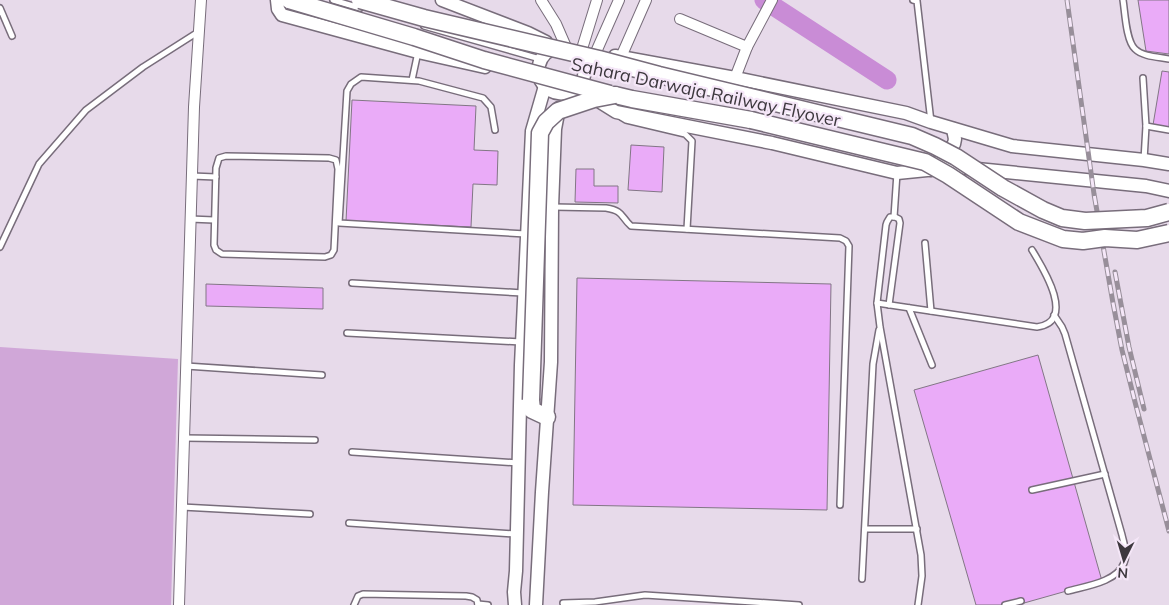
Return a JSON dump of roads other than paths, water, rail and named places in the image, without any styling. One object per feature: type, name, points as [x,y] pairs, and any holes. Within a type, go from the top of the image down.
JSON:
[{"type":"highway","name":"Sahara Darwaja Railway Flyover","points":[[288,0],[414,36],[484,60],[615,95],[751,120],[925,162],[1019,222],[1063,239],[1083,241],[1105,238],[1138,240],[1169,233]]},
{"type":"highway","name":"Sahara Darwaja Railway Flyover","points":[[366,5],[600,59],[912,136],[935,146],[1003,188],[1062,218],[1084,221],[1147,218],[1169,212]]},
{"type":"highway","points":[[547,417],[532,410],[531,400],[540,133],[546,122],[558,111],[594,99],[615,95]]},
{"type":"highway","name":"Sahara Darwaja Railway Flyover","points":[[1105,238],[1113,232],[1135,230],[1169,222]]},
{"type":"street","points":[[179,605],[194,107],[201,0]]},
{"type":"street","points":[[277,0],[278,9],[282,15],[418,52],[543,83],[556,93],[573,91],[582,82],[585,74],[582,58],[569,50],[442,0]]},
{"type":"street","points":[[541,0],[569,50]]},
{"type":"street","points":[[569,50],[597,0]]},
{"type":"street","points":[[596,52],[620,0]]},
{"type":"street","points":[[620,57],[646,0]]},
{"type":"street","points":[[735,78],[747,47],[772,0]]},
{"type":"street","points":[[680,19],[747,47]]},
{"type":"street","points":[[515,605],[522,342],[532,130],[543,83],[539,74],[539,66],[548,51],[596,52],[906,113],[1012,146],[1169,164]]},
{"type":"street","points":[[577,88],[616,112],[772,143],[897,173],[957,167],[1146,186],[1169,191]]},
{"type":"street","points":[[533,605],[551,362],[552,206],[555,130],[563,93]]},
{"type":"street","points":[[931,170],[954,144],[953,128]]},
{"type":"lane","points":[[333,0],[366,5]]},
{"type":"lane","points":[[916,0],[931,122]]},
{"type":"lane","points":[[1124,0],[1131,44],[1136,51],[1146,55],[1169,59]]},
{"type":"lane","points":[[0,8],[12,36]]},
{"type":"lane","points":[[418,24],[541,60]]},
{"type":"lane","points":[[0,247],[39,164],[86,110],[142,67],[199,32]]},
{"type":"lane","points":[[412,80],[418,52]]},
{"type":"lane","points":[[495,130],[492,107],[483,98],[412,80],[361,77],[351,84],[347,91],[340,223],[527,234]]},
{"type":"lane","points":[[1143,78],[1146,126],[1144,160]]},
{"type":"lane","points":[[616,112],[626,120],[685,134],[692,141],[687,229]]},
{"type":"lane","points":[[1146,126],[1169,130]]},
{"type":"lane","points":[[226,156],[329,158],[336,160],[338,169],[334,250],[331,255],[325,257],[222,254],[216,250],[214,245],[214,220],[216,168],[219,158],[226,156]]},
{"type":"lane","points":[[894,217],[897,173]]},
{"type":"lane","points":[[192,176],[216,177]]},
{"type":"lane","points":[[552,206],[606,208],[619,212],[631,226],[840,238],[846,241],[849,246],[840,505]]},
{"type":"lane","points":[[889,305],[900,223],[899,219],[894,217],[890,217],[886,225],[877,303],[921,555],[922,576],[918,605]]},
{"type":"lane","points":[[190,219],[214,220]]},
{"type":"lane","points":[[925,243],[931,311]]},
{"type":"lane","points":[[877,303],[1037,327],[1046,326],[1051,322],[1054,315],[1056,306],[1054,295],[1048,276],[1032,250]]},
{"type":"lane","points":[[352,283],[524,293]]},
{"type":"lane","points":[[909,308],[932,365]]},
{"type":"lane","points":[[1054,315],[1065,334],[1126,553],[1124,563],[1118,573],[1110,579],[1068,591]]},
{"type":"lane","points":[[862,578],[873,364],[880,327]]},
{"type":"lane","points":[[347,333],[522,342]]},
{"type":"lane","points":[[186,366],[322,375]]},
{"type":"lane","points":[[184,438],[316,440]]},
{"type":"lane","points":[[352,452],[518,463]]},
{"type":"lane","points":[[1032,490],[1105,474]]},
{"type":"lane","points":[[182,507],[310,514]]},
{"type":"lane","points":[[349,523],[517,534]]},
{"type":"lane","points":[[865,529],[917,530]]},
{"type":"lane","points":[[354,605],[358,596],[363,594],[466,596],[472,597],[478,605],[488,605]]},
{"type":"lane","points":[[563,603],[595,602],[645,595],[713,602],[799,605]]},
{"type":"lane","points":[[1004,605],[1021,601]]},
{"type":"lane","points":[[595,602],[601,605]]},
{"type":"waterway","points":[[764,0],[887,80]]},
{"type":"railway","points":[[1067,0],[1094,194],[1122,350],[1169,531]]},
{"type":"railway","points":[[1115,272],[1129,347],[1144,409]]}]
